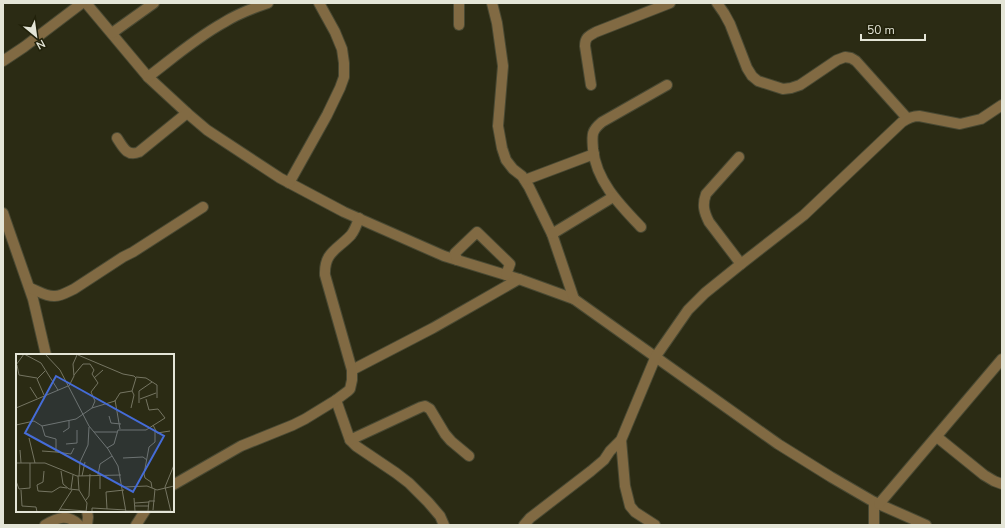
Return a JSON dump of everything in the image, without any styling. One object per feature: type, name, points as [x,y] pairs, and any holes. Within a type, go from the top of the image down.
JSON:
[{"type":"street","points":[[3,61],[82,3]]},
{"type":"street","points":[[86,3],[148,77],[187,113],[207,130],[280,178],[344,212],[444,256],[519,278],[574,299],[778,444],[831,478],[877,503],[926,525]]},
{"type":"street","points":[[112,33],[154,3]]},
{"type":"street","points":[[148,77],[202,36],[224,22],[250,9],[268,3]]},
{"type":"street","points":[[289,183],[327,115],[344,77],[342,49],[320,3]]},
{"type":"street","points":[[459,3],[459,25]]},
{"type":"street","points":[[492,3],[497,23],[503,66],[498,126],[506,160],[522,176],[529,186],[552,234],[574,299]]},
{"type":"street","points":[[592,85],[585,46],[585,41],[589,36],[670,3]]},
{"type":"street","points":[[717,3],[730,24],[747,68],[758,82],[783,89],[791,88],[800,85],[837,60],[851,58],[856,61],[907,118]]},
{"type":"street","points":[[641,227],[613,197],[600,175],[594,154],[592,141],[593,134],[595,128],[602,122],[667,85]]},
{"type":"street","points":[[524,525],[530,518],[604,460],[610,451],[621,440],[656,356],[688,310],[705,293],[804,215],[907,118],[919,116],[960,124],[981,119],[1002,105]]},
{"type":"street","points":[[117,138],[127,152],[130,154],[135,154],[187,113]]},
{"type":"street","points":[[525,180],[594,154]]},
{"type":"street","points":[[739,157],[706,194],[703,200],[703,208],[709,222],[741,264]]},
{"type":"street","points":[[552,234],[613,197]]},
{"type":"street","points":[[30,288],[45,294],[56,296],[66,293],[203,207]]},
{"type":"street","points":[[3,213],[30,288],[46,354]]},
{"type":"street","points":[[174,484],[241,446],[292,425],[305,418],[336,400],[350,389],[352,370],[325,275],[325,268],[329,256],[351,235],[359,218]]},
{"type":"street","points":[[457,260],[455,253],[477,232],[510,264],[506,275]]},
{"type":"street","points":[[352,370],[432,328],[519,278]]},
{"type":"street","points":[[874,525],[877,503],[937,437],[1002,359]]},
{"type":"street","points":[[336,400],[350,440],[356,446],[396,473],[409,484],[440,516],[444,525]]},
{"type":"street","points":[[350,440],[425,406],[430,409],[448,438],[469,456]]},
{"type":"street","points":[[937,437],[984,475],[1002,484]]},
{"type":"street","points":[[621,440],[625,486],[630,506],[634,512],[655,525]]},
{"type":"street","points":[[87,512],[87,525]]},
{"type":"street","points":[[136,525],[144,512]]},
{"type":"street","points":[[45,525],[55,519],[69,518],[79,525]]}]
